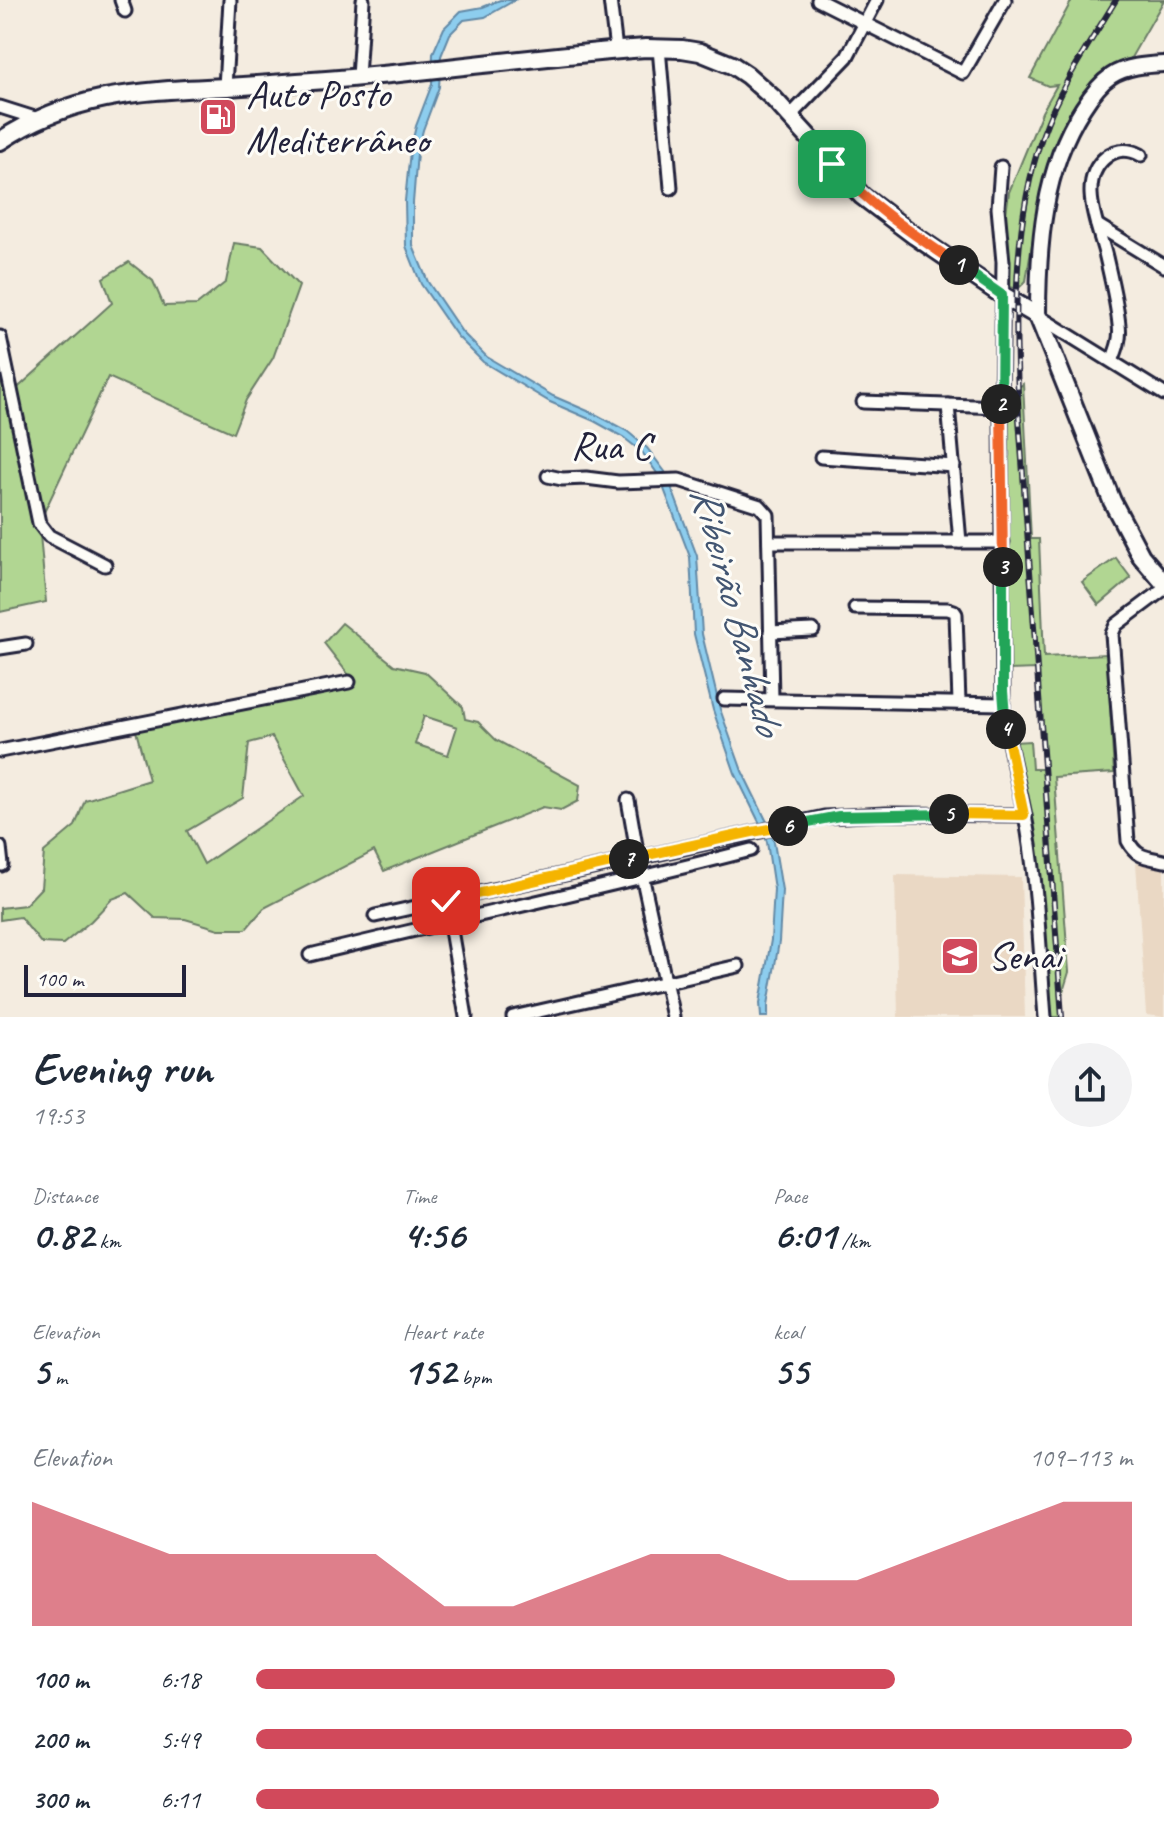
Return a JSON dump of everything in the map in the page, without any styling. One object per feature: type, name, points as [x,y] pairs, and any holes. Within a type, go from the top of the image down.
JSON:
[{"type":"main road","points":[[0,141],[38,119],[119,94],[150,90],[358,77],[616,50],[659,48],[700,52],[732,65],[761,86],[862,196],[899,225],[1038,316],[1112,501],[1141,556],[1164,583]]},
{"type":"street","points":[[225,87],[230,0]]},
{"type":"street","points":[[358,77],[363,0]]},
{"type":"street","points":[[610,0],[616,50]]},
{"type":"street","points":[[818,0],[963,73],[1005,0]]},
{"type":"street","points":[[790,116],[847,57],[877,0]]},
{"type":"street","points":[[659,48],[671,188]]},
{"type":"street","points":[[1164,64],[1138,66],[1110,77],[1088,100],[1071,128],[1054,173],[1043,220],[1038,273],[1038,316],[1164,394]]},
{"type":"street","points":[[0,107],[38,119]]},
{"type":"street","points":[[1112,361],[1120,330],[1091,199],[1092,182],[1095,169],[1107,155],[1121,150],[1141,155]]},
{"type":"street","points":[[1001,167],[998,208],[1003,262],[1003,704],[1031,855],[1045,1017]]},
{"type":"street","points":[[1097,225],[1163,262]]},
{"type":"street","points":[[0,337],[39,523],[49,536],[105,565]]},
{"type":"street","points":[[863,402],[1001,407]]},
{"type":"street","points":[[948,405],[960,542]]},
{"type":"street","points":[[821,457],[954,466]]},
{"type":"street","name":"Rua C","points":[[548,476],[618,482],[671,479],[760,506],[768,515],[772,699]]},
{"type":"street","points":[[769,542],[1003,542]]},
{"type":"street","points":[[1164,589],[1116,625],[1112,634],[1128,841],[1139,855],[1164,861]]},
{"type":"street","points":[[855,608],[954,611],[959,703]]},
{"type":"street","points":[[770,632],[813,630]]},
{"type":"street","points":[[0,648],[26,644]]},
{"type":"street","points":[[0,751],[349,682]]},
{"type":"street","points":[[724,699],[1003,704]]},
{"type":"street","points":[[628,800],[673,1017]]},
{"type":"street","points":[[375,916],[824,817],[860,814],[1024,815]]},
{"type":"street","points":[[0,847],[2,865]]},
{"type":"street","points":[[310,955],[751,850]]},
{"type":"street","points":[[446,901],[466,1017]]},
{"type":"street","points":[[513,1017],[738,966]]},
{"type":"shaded area","points":[[1136,863],[1164,868],[1164,1017],[1146,1015]]},
{"type":"shaded area","name":"Senai","points":[[895,875],[1021,877],[1025,1017],[898,1017]]},
{"type":"green space","points":[[1072,0],[1164,0],[1128,63],[1068,120],[1047,170],[1026,281],[1018,289],[1006,286],[1009,192],[1042,112],[1057,85],[1048,86],[1030,78]]},
{"type":"green space","points":[[234,243],[262,247],[299,286],[273,358],[246,400],[233,433],[108,377],[39,523],[46,602],[0,612],[0,337],[12,393],[112,303],[103,278],[129,262],[153,281],[164,306],[197,305],[226,282]]},
{"type":"green space","points":[[1023,384],[1031,539],[1039,539],[1044,657],[1107,654],[1114,773],[1054,777],[1069,972],[1061,998],[1062,1017],[1050,1017],[1034,830],[1014,742],[1030,741],[1032,769],[1043,769],[1037,669],[1009,670],[1008,407],[1009,395]]},
{"type":"green space","points":[[1116,558],[1131,578],[1099,605],[1082,582]]},
{"type":"green space","points":[[342,623],[394,665],[425,672],[463,707],[465,719],[478,722],[496,740],[580,785],[578,801],[561,810],[543,807],[384,871],[374,851],[264,908],[246,929],[219,929],[185,919],[155,918],[128,893],[112,899],[63,944],[41,943],[20,917],[0,920],[0,908],[25,905],[41,888],[44,852],[75,826],[85,800],[149,780],[136,731],[341,690],[348,674],[324,643]],"holes":[[[424,716],[457,727],[448,755],[415,744]],[[272,737],[304,796],[204,864],[187,831],[243,798],[249,743]]]},
{"type":"water","points":[[500,0],[515,0],[485,17],[464,20],[450,34],[441,56],[439,87],[417,153],[413,246],[428,282],[462,332],[487,357],[553,396],[627,431],[647,448],[666,473],[697,556],[702,634],[720,709],[742,771],[774,842],[782,890],[779,942],[768,1017],[761,1017],[760,1003],[771,940],[774,889],[767,842],[735,773],[713,710],[694,634],[690,557],[659,476],[642,452],[623,437],[550,402],[483,362],[457,336],[421,284],[406,246],[405,201],[410,151],[432,84],[433,53],[444,28],[461,11]]},
{"type":"railway","points":[[1062,1017],[1019,418],[1016,311],[1025,204],[1043,134],[1067,82],[1116,0]]},
{"type":"place","name":"Auto Posto Mediterrâneo","points":[[218,117]]},
{"type":"place","name":"Senai","points":[[960,956]]},
{"type":"route","points":[[446,901],[824,817],[860,814],[1024,815],[1003,704],[1002,295],[883,213],[832,164]]},
{"type":"water label","name":"Ribeirão Banhado","points":[[737,610]]}]
